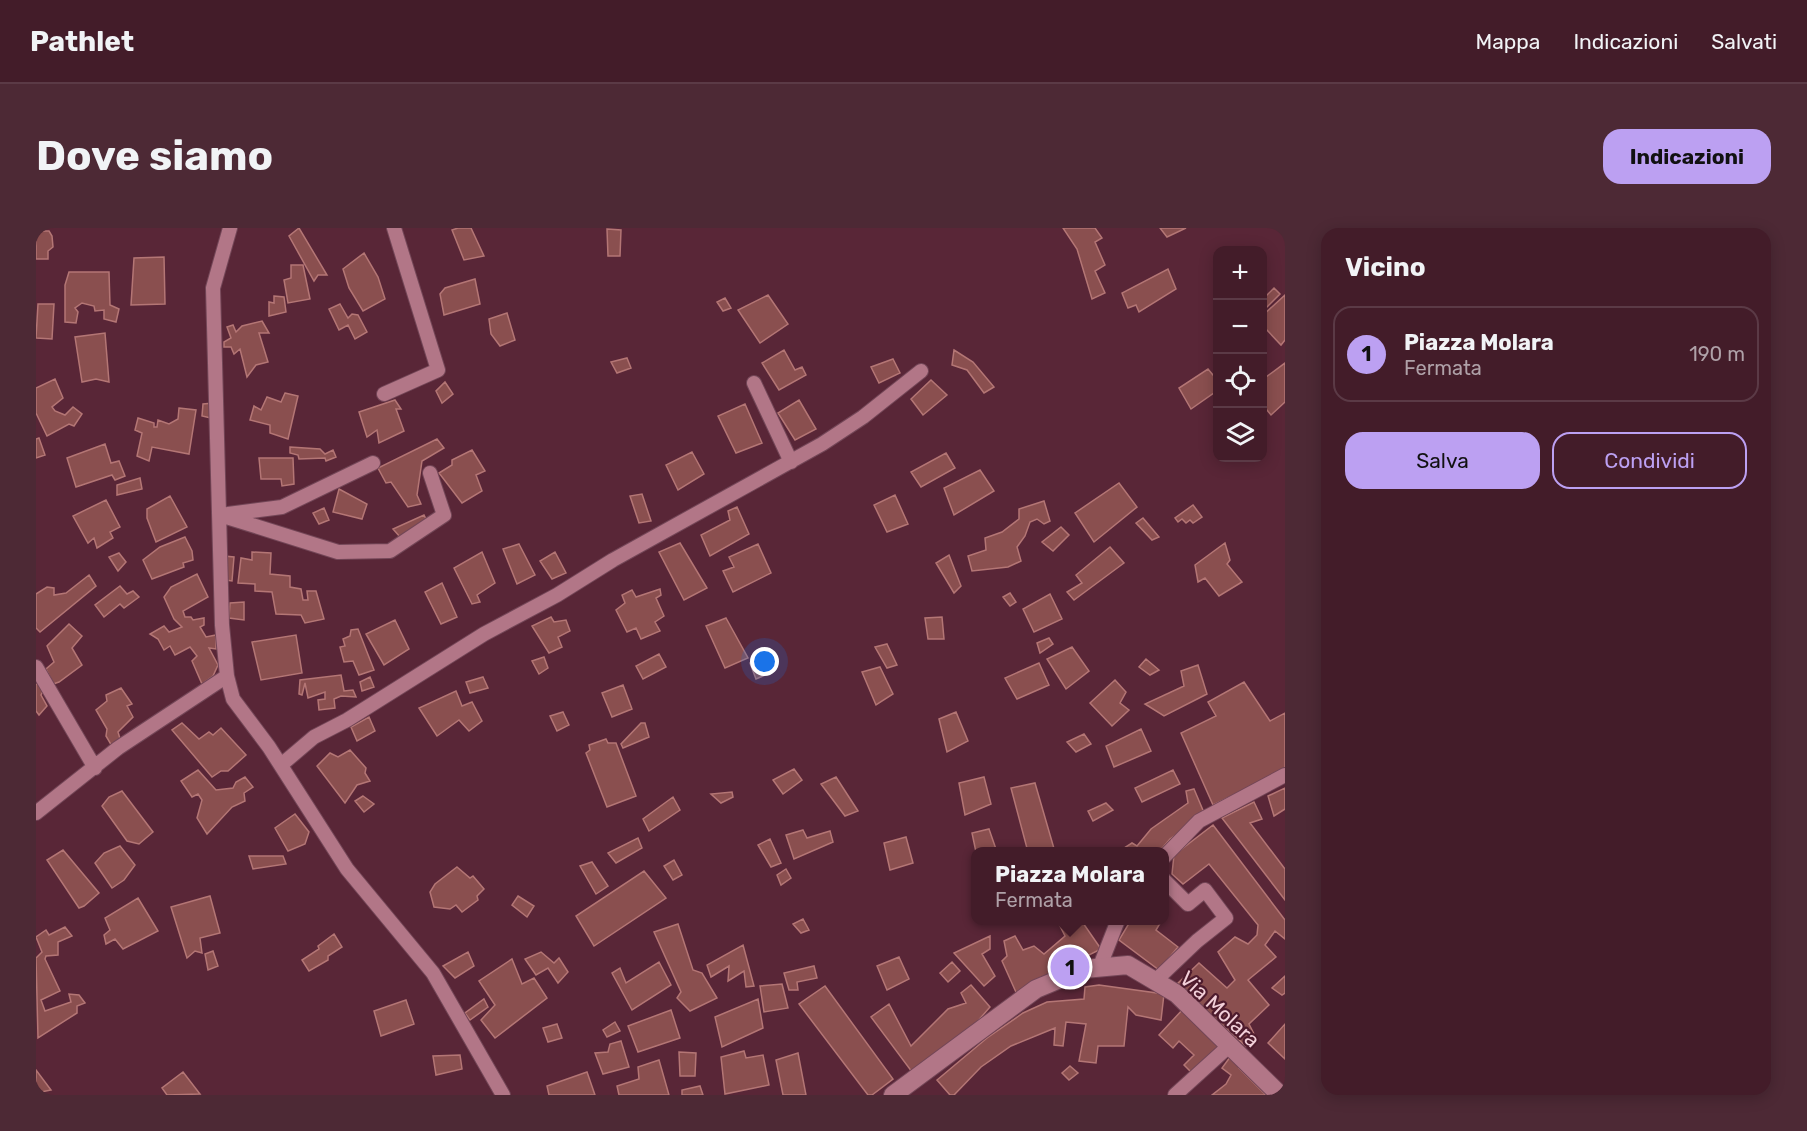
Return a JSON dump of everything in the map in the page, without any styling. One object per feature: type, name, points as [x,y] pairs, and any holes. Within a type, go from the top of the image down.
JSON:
[{"type":"street","points":[[230,228],[213,288],[222,625],[227,676],[233,699],[281,765],[347,869],[433,973],[503,1095]]},
{"type":"street","points":[[384,394],[438,370],[394,228]]},
{"type":"street","points":[[281,765],[314,737],[347,720],[484,634],[791,462],[863,417],[921,371]]},
{"type":"street","points":[[754,383],[791,462]]},
{"type":"street","points":[[220,515],[282,507],[373,464]]},
{"type":"street","points":[[220,515],[338,552],[390,551],[444,515],[430,473]]},
{"type":"street","points":[[36,667],[95,768]]},
{"type":"street","points":[[36,813],[118,748],[227,676]]},
{"type":"street","points":[[1169,852],[1199,821],[1285,775]]},
{"type":"street","points":[[1155,981],[1197,941],[1226,918],[1204,890],[1188,904],[1169,885]]},
{"type":"street","points":[[1100,966],[1116,925]]},
{"type":"street","name":"Via Molara","points":[[893,1095],[1036,989],[1084,969],[1128,965],[1177,994],[1280,1095]]},
{"type":"street","points":[[1175,1095],[1229,1046]]},
{"type":"building","points":[[299,228],[327,275],[318,275],[314,281],[289,236]]},
{"type":"building","points":[[471,228],[484,256],[464,260],[452,230]]},
{"type":"building","points":[[1063,228],[1095,228],[1102,238],[1095,242],[1105,265],[1095,271],[1105,293],[1092,299],[1077,249]]},
{"type":"building","points":[[1160,228],[1186,228],[1167,237]]},
{"type":"building","points":[[607,229],[621,230],[620,256],[608,256]]},
{"type":"building","points":[[36,231],[49,231],[52,236],[53,247],[48,251],[48,259],[36,259]]},
{"type":"building","points":[[364,253],[378,277],[385,299],[363,311],[349,288],[343,269]]},
{"type":"building","points":[[164,257],[165,304],[131,305],[134,258]]},
{"type":"building","points":[[291,265],[303,265],[310,299],[288,303],[284,280],[291,278]]},
{"type":"building","points":[[1168,269],[1176,289],[1139,312],[1136,305],[1128,308],[1122,293]]},
{"type":"building","points":[[69,272],[109,272],[110,305],[119,309],[116,322],[104,319],[104,310],[95,311],[94,306],[82,303],[75,308],[78,312],[76,323],[65,322],[65,285]]},
{"type":"building","points":[[475,279],[480,304],[444,315],[440,294],[445,288]]},
{"type":"building","points":[[1274,288],[1280,294],[1267,307],[1267,295]]},
{"type":"building","points":[[768,295],[788,324],[760,343],[738,310]]},
{"type":"building","points":[[1285,295],[1285,340],[1281,345],[1267,330],[1267,311]]},
{"type":"building","points":[[274,296],[284,297],[286,312],[269,316],[269,302],[274,303]]},
{"type":"building","points":[[725,298],[731,308],[723,311],[717,302]]},
{"type":"building","points":[[38,304],[54,304],[52,339],[36,338]]},
{"type":"building","points":[[340,304],[348,318],[352,314],[358,315],[367,332],[355,339],[348,325],[339,330],[329,309]]},
{"type":"building","points":[[507,313],[515,340],[500,346],[491,334],[489,319]]},
{"type":"building","points":[[262,321],[269,333],[259,333],[268,362],[256,365],[247,377],[240,349],[234,354],[231,347],[224,347],[224,342],[231,338],[227,327],[233,325],[236,332],[242,326]]},
{"type":"building","points":[[105,333],[109,382],[96,379],[82,382],[75,337]]},
{"type":"building","points":[[784,350],[795,370],[802,367],[806,375],[779,390],[762,363]]},
{"type":"building","points":[[954,350],[973,362],[994,387],[984,393],[967,370],[952,365]]},
{"type":"building","points":[[627,358],[631,368],[617,373],[611,362]]},
{"type":"building","points":[[893,359],[900,373],[879,383],[871,367]]},
{"type":"building","points":[[1285,363],[1285,402],[1271,415],[1267,410],[1267,376]]},
{"type":"building","points":[[1208,369],[1213,375],[1213,394],[1191,409],[1179,388]]},
{"type":"building","points":[[55,379],[63,398],[52,407],[55,411],[65,415],[73,407],[82,414],[74,426],[69,424],[47,436],[36,413],[36,388]]},
{"type":"building","points":[[931,380],[947,395],[923,415],[911,399]]},
{"type":"building","points":[[445,382],[453,394],[442,403],[436,391]]},
{"type":"building","points":[[285,393],[298,396],[288,439],[270,433],[270,425],[250,420],[254,406],[261,410],[267,397],[281,402]]},
{"type":"building","points":[[395,400],[401,409],[396,409],[404,431],[379,443],[377,430],[367,437],[359,412]]},
{"type":"building","points":[[799,400],[816,429],[795,440],[778,413]]},
{"type":"building","points":[[213,403],[211,418],[202,416],[203,404]]},
{"type":"building","points":[[745,404],[762,443],[736,453],[718,416]]},
{"type":"building","points":[[179,408],[196,410],[189,454],[152,447],[149,461],[137,456],[142,433],[135,430],[138,418],[154,423],[154,427],[157,427],[158,420],[169,424],[178,419]]},
{"type":"building","points":[[39,438],[45,455],[36,458],[36,439]]},
{"type":"building","points":[[437,439],[444,448],[422,461],[417,495],[421,504],[408,507],[391,482],[386,483],[378,468]]},
{"type":"building","points":[[105,444],[111,463],[119,461],[125,476],[115,480],[112,475],[76,487],[67,458]]},
{"type":"building","points":[[290,447],[320,449],[325,454],[333,450],[336,457],[326,461],[325,458],[299,459],[298,455],[290,453]]},
{"type":"building","points":[[472,450],[485,471],[476,475],[482,491],[462,503],[439,473],[452,465],[452,460]]},
{"type":"building","points":[[692,452],[704,474],[678,490],[666,465]]},
{"type":"building","points":[[946,453],[955,468],[921,487],[911,472]]},
{"type":"building","points":[[259,458],[293,458],[294,484],[282,486],[281,479],[261,479]]},
{"type":"building","points":[[980,470],[994,491],[954,515],[944,488]]},
{"type":"building","points":[[140,478],[142,489],[117,495],[117,485]]},
{"type":"building","points":[[1119,483],[1137,507],[1094,542],[1075,513]]},
{"type":"building","points":[[339,489],[367,504],[362,519],[333,512]]},
{"type":"building","points":[[642,494],[651,521],[639,523],[630,496]]},
{"type":"building","points":[[895,495],[908,524],[887,532],[874,505]]},
{"type":"building","points":[[170,496],[187,527],[156,542],[147,518],[147,509]]},
{"type":"building","points":[[106,500],[120,527],[110,532],[113,538],[97,548],[94,538],[88,543],[73,516]]},
{"type":"building","points":[[1044,501],[1050,521],[1044,524],[1037,519],[1030,522],[1025,536],[1017,547],[1021,561],[1008,567],[972,571],[968,556],[986,550],[985,538],[1002,532],[1019,519],[1019,509]]},
{"type":"building","points":[[1193,505],[1202,517],[1193,523],[1190,520],[1186,523],[1182,519],[1178,522],[1175,518]]},
{"type":"building","points":[[737,507],[749,534],[710,556],[701,535],[730,520],[728,511]]},
{"type":"building","points":[[324,508],[329,520],[319,524],[313,513]]},
{"type":"building","points":[[424,515],[428,523],[401,538],[393,529]]},
{"type":"building","points":[[1143,518],[1159,537],[1152,540],[1136,523]]},
{"type":"building","points":[[1061,527],[1069,535],[1053,551],[1042,542]]},
{"type":"building","points":[[185,537],[192,551],[193,560],[183,563],[184,567],[152,579],[143,560],[160,547]]},
{"type":"building","points":[[680,543],[707,588],[684,600],[659,552]]},
{"type":"building","points":[[1225,543],[1230,560],[1227,564],[1242,582],[1219,596],[1205,578],[1198,582],[1195,565]]},
{"type":"building","points":[[519,544],[535,575],[517,584],[503,549]]},
{"type":"building","points":[[758,544],[771,573],[733,592],[723,571],[734,567],[729,557]]},
{"type":"building","points":[[1110,547],[1124,563],[1074,600],[1067,592],[1082,583],[1076,575]]},
{"type":"building","points":[[252,552],[271,553],[270,574],[290,576],[290,587],[301,589],[303,600],[308,600],[307,591],[316,591],[324,619],[305,623],[301,615],[276,614],[272,592],[255,591],[255,584],[238,583],[241,558],[252,560]]},
{"type":"building","points":[[482,552],[495,583],[477,595],[480,602],[472,604],[454,568]]},
{"type":"building","points":[[555,552],[566,573],[552,579],[540,561]]},
{"type":"building","points":[[119,553],[126,562],[118,571],[109,557]]},
{"type":"building","points":[[949,555],[961,586],[954,593],[936,563]]},
{"type":"building","points":[[224,556],[234,557],[232,581],[226,580]]},
{"type":"building","points":[[197,574],[208,597],[183,611],[185,617],[191,617],[193,620],[204,618],[204,625],[200,627],[206,637],[216,635],[216,649],[209,648],[218,665],[213,676],[202,684],[192,661],[197,656],[190,647],[175,655],[170,646],[164,650],[158,639],[150,634],[164,626],[169,632],[182,627],[174,619],[164,597],[171,587]]},
{"type":"building","points":[[89,575],[96,586],[40,632],[36,628],[36,594],[47,587],[54,588],[54,595],[66,593]]},
{"type":"building","points":[[442,583],[457,617],[441,624],[425,592]]},
{"type":"building","points":[[120,586],[127,594],[133,591],[139,597],[124,608],[120,604],[104,617],[95,605]]},
{"type":"building","points":[[660,589],[661,595],[656,598],[664,616],[655,622],[660,631],[641,639],[636,628],[627,632],[616,610],[625,603],[622,595],[632,590],[636,597]]},
{"type":"building","points":[[1010,593],[1016,602],[1010,606],[1003,597]]},
{"type":"building","points":[[1050,594],[1062,619],[1034,632],[1023,609]]},
{"type":"building","points":[[244,602],[244,620],[229,618],[230,603]]},
{"type":"building","points":[[551,617],[554,622],[566,620],[570,631],[558,637],[562,647],[549,653],[532,626]]},
{"type":"building","points":[[942,617],[944,639],[928,639],[925,618]]},
{"type":"building","points":[[726,618],[748,658],[725,668],[706,626]]},
{"type":"building","points":[[395,620],[409,649],[384,665],[366,634]]},
{"type":"building","points":[[69,624],[82,636],[72,648],[82,665],[53,684],[46,669],[54,662],[47,646]]},
{"type":"building","points":[[358,629],[374,670],[359,675],[353,661],[344,662],[340,647],[345,646],[343,639],[350,636],[351,630]]},
{"type":"building","points":[[296,635],[302,673],[261,680],[252,642]]},
{"type":"building","points":[[1049,638],[1053,644],[1040,653],[1037,643]]},
{"type":"building","points":[[887,644],[897,665],[887,668],[875,647]]},
{"type":"building","points":[[1072,647],[1089,671],[1066,689],[1047,659]]},
{"type":"building","points":[[659,654],[666,667],[643,679],[636,666]]},
{"type":"building","points":[[544,657],[548,668],[539,674],[532,661]]},
{"type":"building","points":[[1146,659],[1159,670],[1150,675],[1139,667]]},
{"type":"building","points":[[763,660],[770,673],[756,679],[750,663]]},
{"type":"building","points":[[1039,663],[1049,685],[1017,699],[1005,678]]},
{"type":"building","points":[[1198,665],[1207,694],[1164,716],[1145,704],[1184,686],[1181,671]]},
{"type":"building","points":[[880,667],[893,694],[876,705],[862,672]]},
{"type":"building","points":[[341,675],[344,691],[353,690],[356,697],[341,696],[334,699],[335,708],[319,710],[318,700],[325,699],[325,692],[308,698],[305,683],[302,695],[299,694],[300,680]]},
{"type":"building","points":[[370,677],[374,687],[362,691],[360,682]]},
{"type":"building","points":[[483,677],[488,688],[470,693],[466,682]]},
{"type":"building","points":[[1115,680],[1126,692],[1120,703],[1129,710],[1112,726],[1090,703]]},
{"type":"building","points":[[1244,682],[1270,721],[1285,713],[1285,770],[1213,805],[1181,733],[1216,716],[1208,702]]},
{"type":"building","points":[[38,683],[45,688],[41,695],[47,706],[39,715],[36,711],[36,685]]},
{"type":"building","points":[[623,685],[632,709],[612,717],[602,693]]},
{"type":"building","points":[[121,688],[132,704],[127,706],[133,717],[118,732],[121,742],[113,748],[106,736],[107,729],[96,710],[107,701],[106,695]]},
{"type":"building","points":[[456,691],[462,706],[472,702],[482,721],[469,731],[459,720],[437,736],[419,708]]},
{"type":"building","points":[[563,712],[569,725],[557,731],[550,716]]},
{"type":"building","points":[[956,712],[968,741],[947,752],[939,719]]},
{"type":"building","points":[[369,717],[375,731],[357,741],[351,727]]},
{"type":"building","points":[[182,723],[199,739],[209,732],[213,735],[221,728],[246,755],[228,771],[221,771],[212,777],[172,730]]},
{"type":"building","points":[[641,723],[645,723],[649,737],[623,748],[621,744]]},
{"type":"building","points":[[1141,729],[1151,751],[1114,767],[1106,746]]},
{"type":"building","points":[[1084,734],[1091,744],[1076,752],[1067,742]]},
{"type":"building","points":[[606,739],[608,743],[616,743],[636,796],[607,807],[586,753],[590,750],[589,745]]},
{"type":"building","points":[[350,750],[366,768],[365,773],[370,781],[357,785],[345,803],[317,766],[330,753],[338,757]]},
{"type":"building","points":[[794,769],[802,780],[783,794],[773,780]]},
{"type":"building","points":[[198,770],[216,790],[233,788],[236,782],[245,777],[253,787],[244,793],[245,801],[232,807],[207,834],[197,818],[202,800],[198,794],[192,797],[181,781]]},
{"type":"building","points":[[1173,770],[1180,784],[1142,802],[1135,788]]},
{"type":"building","points":[[836,777],[858,811],[845,816],[821,784]]},
{"type":"building","points":[[984,777],[991,804],[965,815],[959,783]]},
{"type":"building","points":[[1035,783],[1054,847],[1027,847],[1011,788]]},
{"type":"building","points":[[1285,788],[1285,809],[1274,816],[1268,796]]},
{"type":"building","points":[[1194,789],[1205,815],[1170,839],[1163,847],[1126,847],[1132,843],[1137,846],[1151,829],[1188,803],[1186,791]]},
{"type":"building","points":[[122,791],[153,832],[139,844],[127,841],[102,806],[109,797]]},
{"type":"building","points":[[732,792],[733,797],[721,803],[711,794]]},
{"type":"building","points":[[363,796],[374,804],[364,812],[355,801]]},
{"type":"building","points":[[673,797],[680,810],[649,831],[643,819]]},
{"type":"building","points":[[1254,802],[1262,819],[1250,823],[1285,869],[1285,900],[1222,818]]},
{"type":"building","points":[[1106,803],[1113,810],[1093,821],[1088,811]]},
{"type":"building","points":[[295,814],[309,832],[305,844],[288,851],[275,828]]},
{"type":"building","points":[[1213,825],[1285,920],[1285,939],[1275,931],[1265,945],[1276,957],[1248,980],[1269,1005],[1249,1024],[1254,1034],[1246,1046],[1176,985],[1199,963],[1227,988],[1235,980],[1218,952],[1235,937],[1248,944],[1257,935],[1258,925],[1209,864],[1183,884],[1172,874],[1174,855]]},
{"type":"building","points":[[989,829],[995,847],[975,847],[972,833]]},
{"type":"building","points":[[803,830],[807,838],[830,831],[833,842],[794,859],[786,835]]},
{"type":"building","points":[[906,837],[913,863],[890,870],[884,843]]},
{"type":"building","points":[[638,838],[642,848],[616,863],[608,853]]},
{"type":"building","points":[[770,839],[781,863],[771,867],[758,845]]},
{"type":"building","points":[[120,846],[135,865],[124,880],[112,888],[95,863],[104,853]]},
{"type":"building","points":[[63,850],[99,893],[79,908],[47,860]]},
{"type":"building","points":[[249,856],[283,856],[286,864],[253,869]]},
{"type":"building","points":[[674,860],[682,875],[673,880],[664,866]]},
{"type":"building","points":[[592,862],[608,886],[596,894],[580,866]]},
{"type":"building","points":[[457,867],[470,878],[473,876],[484,889],[477,896],[478,900],[462,912],[456,905],[450,909],[434,907],[430,892],[435,884]]},
{"type":"building","points":[[786,869],[791,878],[781,885],[777,875]]},
{"type":"building","points":[[644,871],[666,898],[594,946],[576,916]]},
{"type":"building","points":[[210,896],[220,933],[200,938],[202,953],[195,951],[187,958],[171,907]]},
{"type":"building","points":[[518,896],[534,906],[527,917],[512,905]]},
{"type":"building","points":[[138,898],[158,931],[123,949],[115,939],[106,944],[104,935],[110,930],[105,918]]},
{"type":"building","points":[[803,919],[809,930],[801,933],[793,924]]},
{"type":"building","points":[[678,924],[693,970],[702,973],[717,998],[690,1011],[677,998],[681,992],[654,932]]},
{"type":"building","points":[[1060,925],[1084,925],[1101,949],[1039,980],[1019,999],[1002,961],[1007,956],[1004,941],[1015,936],[1023,950],[1034,946],[1044,954],[1065,936]]},
{"type":"building","points":[[1128,925],[1159,925],[1156,930],[1178,947],[1159,970],[1119,940]]},
{"type":"building","points":[[65,927],[72,936],[58,942],[58,955],[46,956],[45,959],[60,991],[41,1000],[45,1011],[71,1002],[69,994],[79,995],[85,1003],[77,1006],[77,1013],[38,1038],[36,958],[42,952],[36,937],[46,930],[49,935]]},
{"type":"building","points":[[334,934],[342,947],[328,956],[328,960],[309,971],[302,960],[319,949],[318,946]]},
{"type":"building","points":[[990,936],[990,949],[982,954],[995,976],[984,986],[954,953]]},
{"type":"building","points":[[743,945],[754,986],[746,987],[744,971],[728,981],[729,966],[711,977],[707,965]]},
{"type":"building","points":[[213,951],[218,966],[208,970],[205,954]]},
{"type":"building","points":[[468,952],[474,966],[455,978],[443,966]]},
{"type":"building","points":[[541,952],[554,963],[559,958],[568,972],[558,983],[548,968],[536,975],[525,959]]},
{"type":"building","points":[[899,957],[909,979],[887,990],[877,966]]},
{"type":"building","points":[[512,959],[522,984],[534,978],[547,998],[495,1038],[481,1020],[495,1005],[479,981]]},
{"type":"building","points":[[659,962],[671,985],[632,1010],[612,973],[620,968],[626,983]]},
{"type":"building","points":[[952,962],[960,971],[948,982],[940,973]]},
{"type":"building","points":[[814,966],[817,978],[797,982],[798,990],[789,990],[784,973]]},
{"type":"building","points":[[1285,976],[1285,993],[1282,995],[1272,988]]},
{"type":"building","points":[[782,984],[788,1008],[764,1012],[760,986]]},
{"type":"building","points":[[971,985],[990,1007],[970,1030],[915,1076],[871,1017],[889,1004],[911,1046],[948,1009],[966,1003],[961,993]]},
{"type":"building","points":[[1099,985],[1164,994],[1161,1020],[1136,1015],[1128,1007],[1124,1046],[1098,1046],[1096,1063],[1079,1061],[1086,1024],[1066,1022],[1063,1046],[1054,1045],[1055,1028],[1011,1046],[981,1067],[954,1095],[950,1095],[937,1080],[987,1038],[1023,1013],[1047,1002],[1084,999],[1085,987]]},
{"type":"building","points":[[825,986],[893,1079],[872,1095],[868,1095],[799,1004]]},
{"type":"building","points":[[484,999],[488,1007],[470,1020],[465,1013]]},
{"type":"building","points":[[758,999],[763,1028],[722,1047],[715,1017]]},
{"type":"building","points":[[406,1000],[414,1024],[381,1036],[374,1011]]},
{"type":"building","points":[[1184,1008],[1222,1043],[1193,1074],[1184,1065],[1194,1055],[1179,1041],[1173,1048],[1159,1035]]},
{"type":"building","points":[[671,1010],[680,1038],[638,1052],[628,1026]]},
{"type":"building","points":[[615,1022],[620,1031],[607,1037],[603,1030]]},
{"type":"building","points":[[557,1024],[562,1038],[548,1042],[543,1028]]},
{"type":"building","points":[[1285,1024],[1285,1059],[1268,1043]]},
{"type":"building","points":[[621,1041],[629,1067],[603,1074],[595,1053],[608,1052],[610,1044]]},
{"type":"building","points":[[744,1051],[746,1058],[763,1055],[769,1085],[725,1094],[721,1057]]},
{"type":"building","points":[[679,1052],[696,1053],[695,1076],[680,1076]]},
{"type":"building","points":[[798,1053],[806,1095],[783,1095],[776,1060]]},
{"type":"building","points":[[1233,1053],[1242,1065],[1239,1068],[1266,1095],[1212,1095],[1226,1084],[1231,1075],[1222,1068]]},
{"type":"building","points":[[460,1055],[462,1069],[436,1075],[433,1056]]},
{"type":"building","points":[[659,1060],[669,1095],[619,1095],[617,1086],[639,1079],[638,1067]]},
{"type":"building","points":[[1070,1066],[1078,1073],[1069,1080],[1062,1073]]},
{"type":"building","points":[[36,1070],[51,1090],[36,1093]]},
{"type":"building","points":[[183,1072],[200,1094],[167,1095],[162,1088]]},
{"type":"building","points":[[587,1072],[595,1095],[549,1095],[547,1086]]},
{"type":"building","points":[[700,1086],[703,1095],[682,1095],[682,1090]]},
{"type":"place","name":"Piazza Molara","points":[[1070,967]]}]
